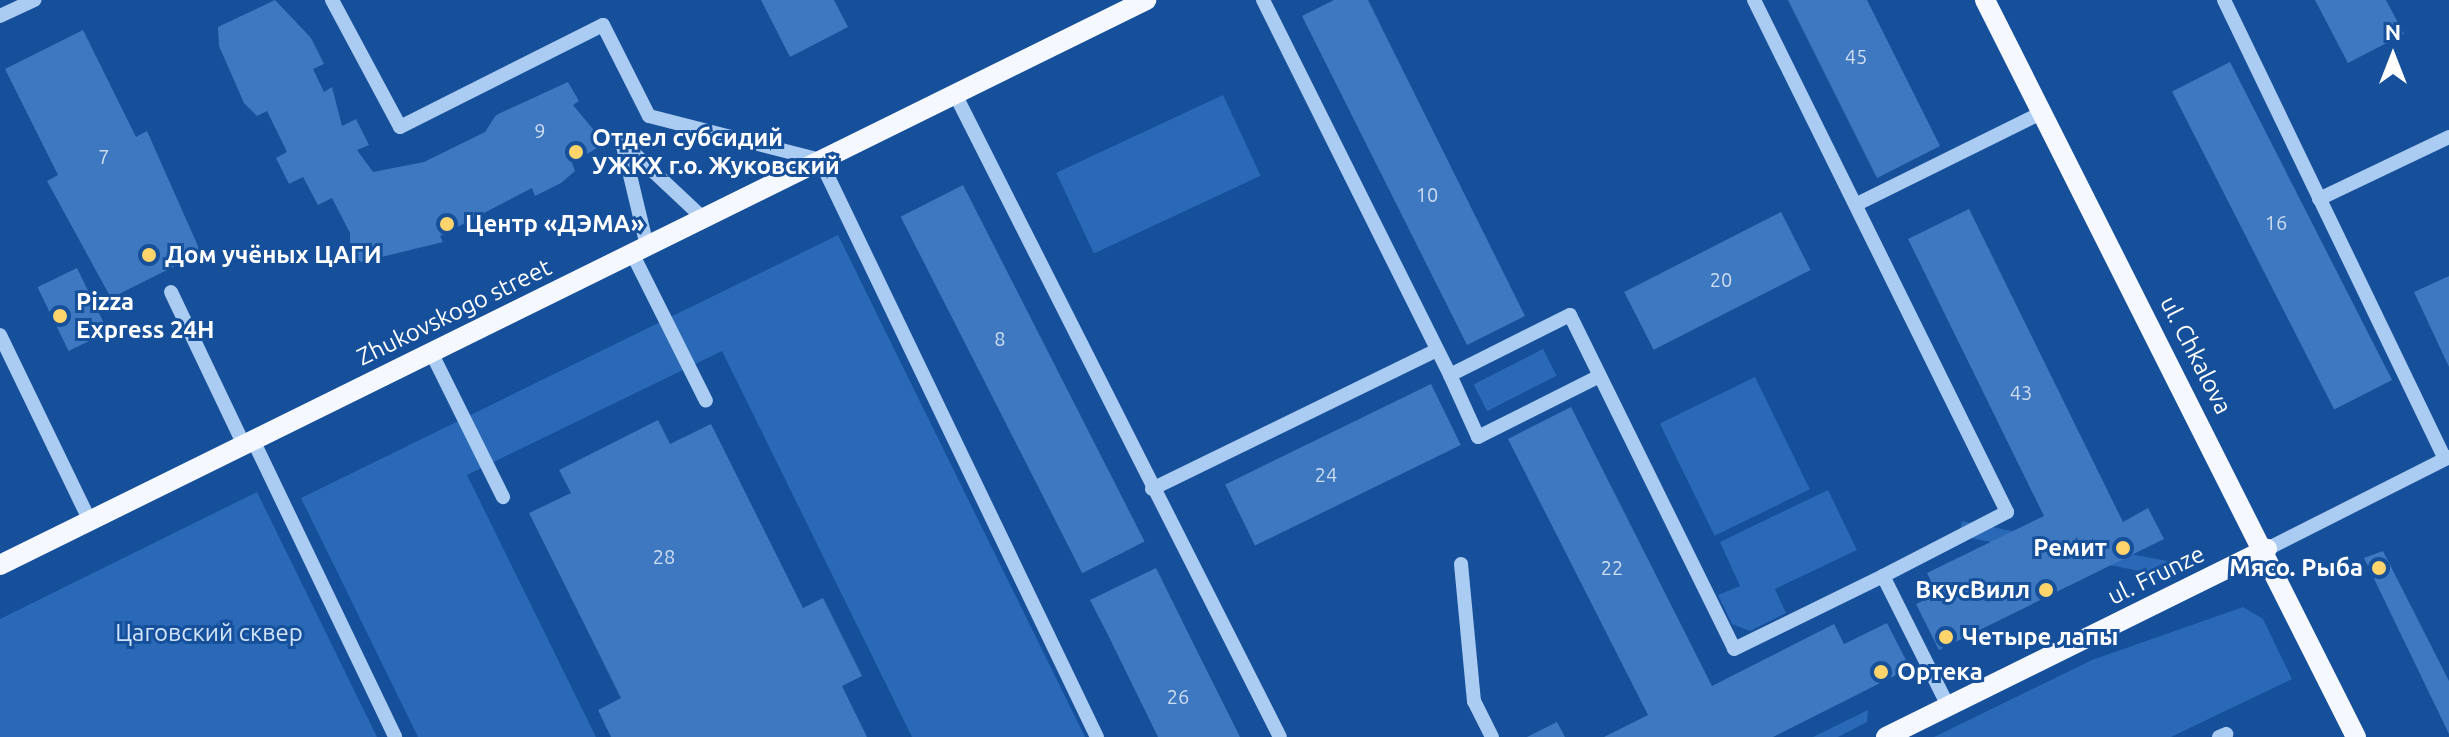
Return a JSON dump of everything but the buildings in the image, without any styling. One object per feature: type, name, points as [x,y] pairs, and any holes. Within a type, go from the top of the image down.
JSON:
[{"type":"main road","name":"Zhukovskogo street","points":[[0,565],[1146,0]]},
{"type":"main road","name":"ul. Chkalova","points":[[1985,0],[2267,549],[2356,737]]},
{"type":"main road","name":"ul. Frunze","points":[[1886,737],[2267,549]]},
{"type":"street","points":[[0,16],[35,0]]},
{"type":"street","points":[[332,0],[400,127],[603,25],[649,116],[820,160],[1097,737]]},
{"type":"street","points":[[1263,0],[1478,437],[1600,376]]},
{"type":"street","points":[[1450,375],[1570,315],[1734,649],[2007,512],[1754,0]]},
{"type":"street","points":[[2224,0],[2447,458]]},
{"type":"street","points":[[955,94],[1280,737]]},
{"type":"street","points":[[1857,204],[2041,113]]},
{"type":"street","points":[[2319,199],[2449,137]]},
{"type":"street","points":[[703,218],[622,142],[640,249],[706,401]]},
{"type":"street","points":[[171,292],[395,737]]},
{"type":"street","points":[[0,335],[90,521]]},
{"type":"street","points":[[1152,489],[1437,350]]},
{"type":"street","points":[[431,352],[503,497]]},
{"type":"street","name":"ul. Frunze","points":[[2267,549],[2447,458]]},
{"type":"street","points":[[1461,564],[1474,701],[1492,737]]},
{"type":"street","points":[[1883,576],[1948,706]]},
{"type":"green space","points":[[1223,95],[1261,176],[1094,253],[1056,173]]},
{"type":"green space","points":[[838,235],[1085,737],[912,737],[722,351],[467,475],[596,737],[418,737],[301,498]]},
{"type":"green space","points":[[1543,349],[1557,376],[1487,411],[1474,384]]},
{"type":"green space","points":[[1755,377],[1810,489],[1715,536],[1660,423]]},
{"type":"green space","points":[[1828,490],[1857,550],[1775,589],[1786,613],[1750,631],[1732,624],[1718,595],[1740,586],[1720,542]]},
{"type":"green space","name":"Цаговский сквер","points":[[257,492],[377,737],[0,737],[0,619]]},
{"type":"green space","points":[[1962,521],[2167,561],[2164,576],[1959,536]]},
{"type":"green space","points":[[2243,607],[2263,619],[2292,679],[2171,737],[1934,737],[2092,660]]},
{"type":"green space","points":[[1868,710],[1867,722],[1838,737],[1813,737]]},
{"type":"place","name":"Отдел субсидий УЖКХ г.о. Жуковский","points":[[576,152]]},
{"type":"place","name":"Центр «ДЭМА»","points":[[447,224]]},
{"type":"place","name":"Дом учёных ЦАГИ","points":[[149,255]]},
{"type":"place","name":"Pizza Express 24H","points":[[60,316]]},
{"type":"place","name":"Ремит","points":[[2123,548]]},
{"type":"place","name":"Мясо. Рыба","points":[[2379,568]]},
{"type":"place","name":"ВкусВилл","points":[[2046,590]]},
{"type":"place","name":"Четыре лапы","points":[[1946,637]]},
{"type":"place","name":"Ортека","points":[[1881,672]]}]
